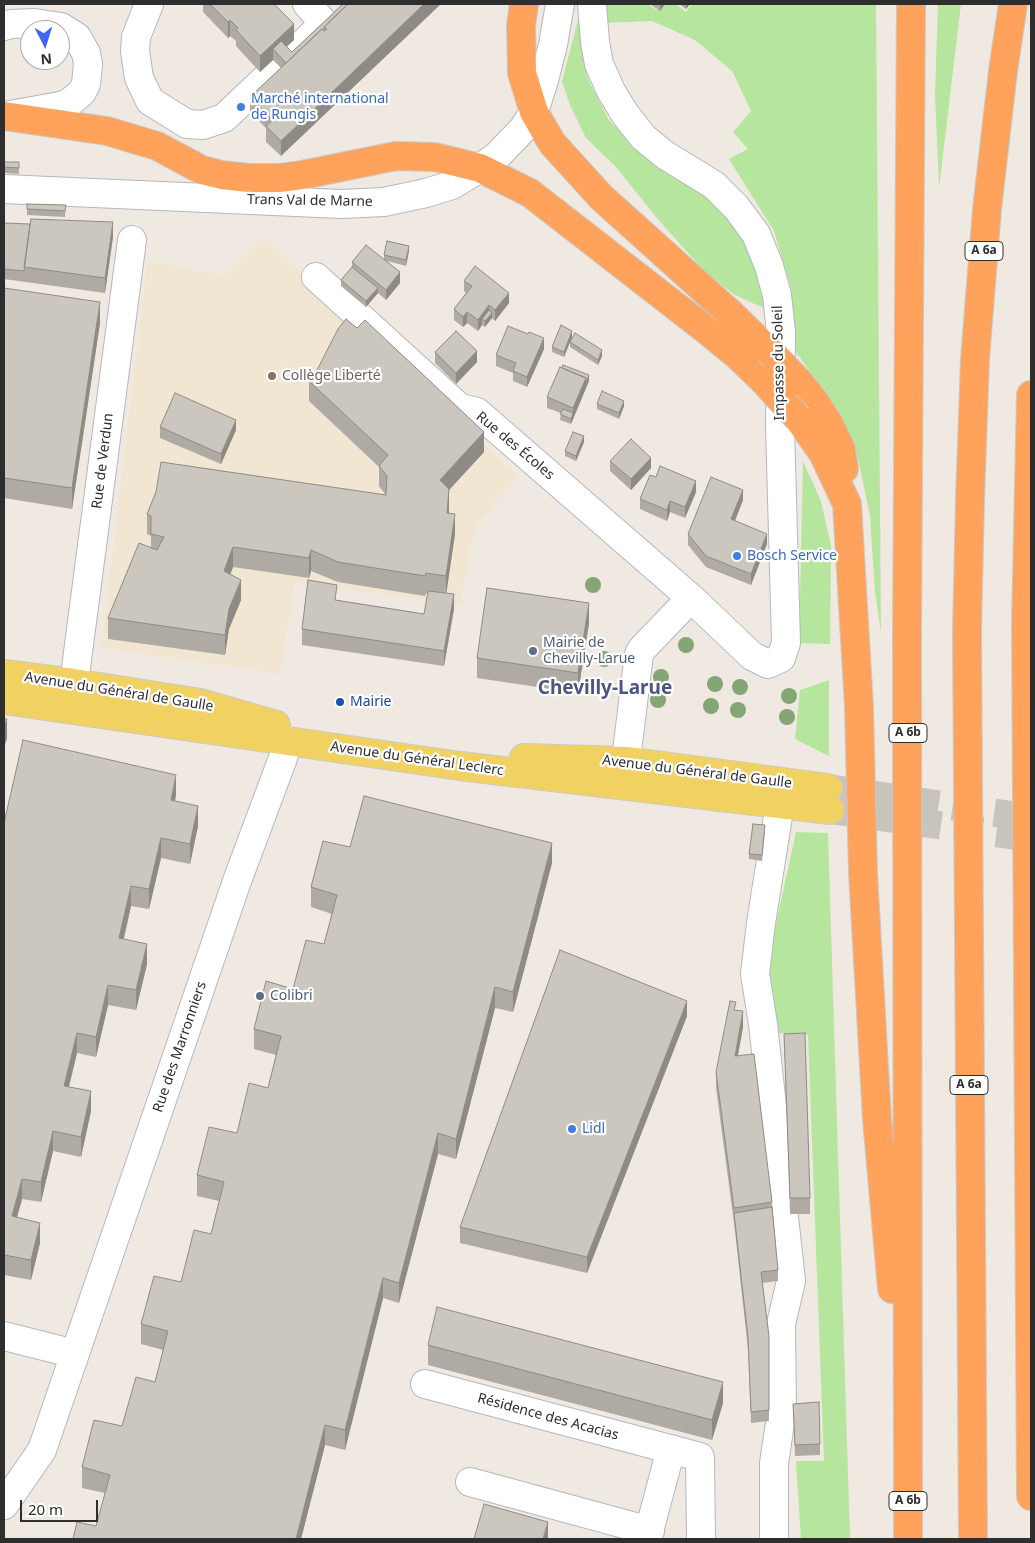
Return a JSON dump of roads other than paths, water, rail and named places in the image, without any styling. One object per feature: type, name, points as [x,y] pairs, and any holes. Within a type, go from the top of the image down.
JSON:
[{"type":"highway","points":[[524,4],[520,25],[522,73],[534,112],[552,142],[601,198],[731,314],[798,381],[815,402],[829,424],[841,450],[847,504],[859,707],[863,873],[877,1119],[908,1462]]},
{"type":"highway","name":"A 6b","points":[[908,1539],[907,622],[911,4]]},
{"type":"highway","name":"A 6a","points":[[973,1539],[967,631],[970,499],[975,359],[987,209],[1013,4]]},
{"type":"highway","points":[[4,116],[107,131],[157,146],[202,170],[222,175],[249,178],[278,178],[302,175],[377,159],[416,155],[435,157],[480,168],[504,179],[537,199],[737,355],[798,418],[823,453],[847,504]]},
{"type":"highway","points":[[1031,395],[1026,624],[1031,1496]]},
{"type":"main road","name":"Avenue du Général de Gaulle","points":[[4,674],[200,703],[282,726],[473,755],[524,758],[624,773],[829,799]]},
{"type":"main road","name":"Avenue du Général Leclerc","points":[[4,700],[460,766],[624,773],[780,804],[829,799]]},
{"type":"street","points":[[8,25],[52,4]]},
{"type":"street","points":[[149,4],[136,37],[135,51],[139,78],[150,101],[187,124],[203,125],[224,118],[324,23],[307,4]]},
{"type":"street","name":"Trans Val de Marne","points":[[4,189],[312,203],[358,203],[384,202],[452,185],[480,168],[513,142],[534,112],[553,45],[560,4]]},
{"type":"street","name":"Impasse du Soleil","points":[[592,4],[599,64],[611,91],[625,114],[643,137],[664,155],[714,185],[736,207],[756,234],[778,295],[781,332],[780,426],[786,643]]},
{"type":"street","points":[[4,116],[60,106],[69,102],[82,92],[88,74],[86,53],[77,36],[69,31],[61,27],[45,24],[8,25]]},
{"type":"street","name":"Rue de Verdun","points":[[74,683],[132,240]]},
{"type":"street","name":"Rue des Écoles","points":[[316,277],[460,408],[477,412],[691,598],[752,656],[768,664],[781,658],[786,643]]},
{"type":"street","points":[[624,773],[639,654],[691,598]]},
{"type":"street","name":"Rue des Marronniers","points":[[4,1505],[42,1450],[237,880],[283,758],[287,741]]},
{"type":"street","points":[[774,1539],[774,1463],[782,1410],[781,1324],[791,1281],[763,1024],[755,974],[780,804]]},
{"type":"street","points":[[4,1336],[75,1354]]},
{"type":"street","name":"Résidence des Acacias","points":[[425,1384],[700,1457],[701,1539]]},
{"type":"street","points":[[470,1482],[609,1530],[649,1535],[671,1449]]},
{"type":"tunnel","points":[[828,788],[1031,818]]},
{"type":"tunnel","points":[[830,810],[1031,838]]},
{"type":"place","name":"Marché international de Rungis","points":[[241,107]]},
{"type":"place","name":"Collège Liberté","points":[[272,376]]},
{"type":"place","name":"Bosch Service","points":[[737,556]]},
{"type":"place","name":"Mairie de Chevilly-Larue","points":[[533,651]]},
{"type":"place","name":"Mairie","points":[[340,702]]},
{"type":"place","name":"Colibri","points":[[260,996]]},
{"type":"place","name":"Lidl","points":[[572,1129]]},
{"type":"district","name":"Chevilly-Larue","points":[[605,689]]}]
